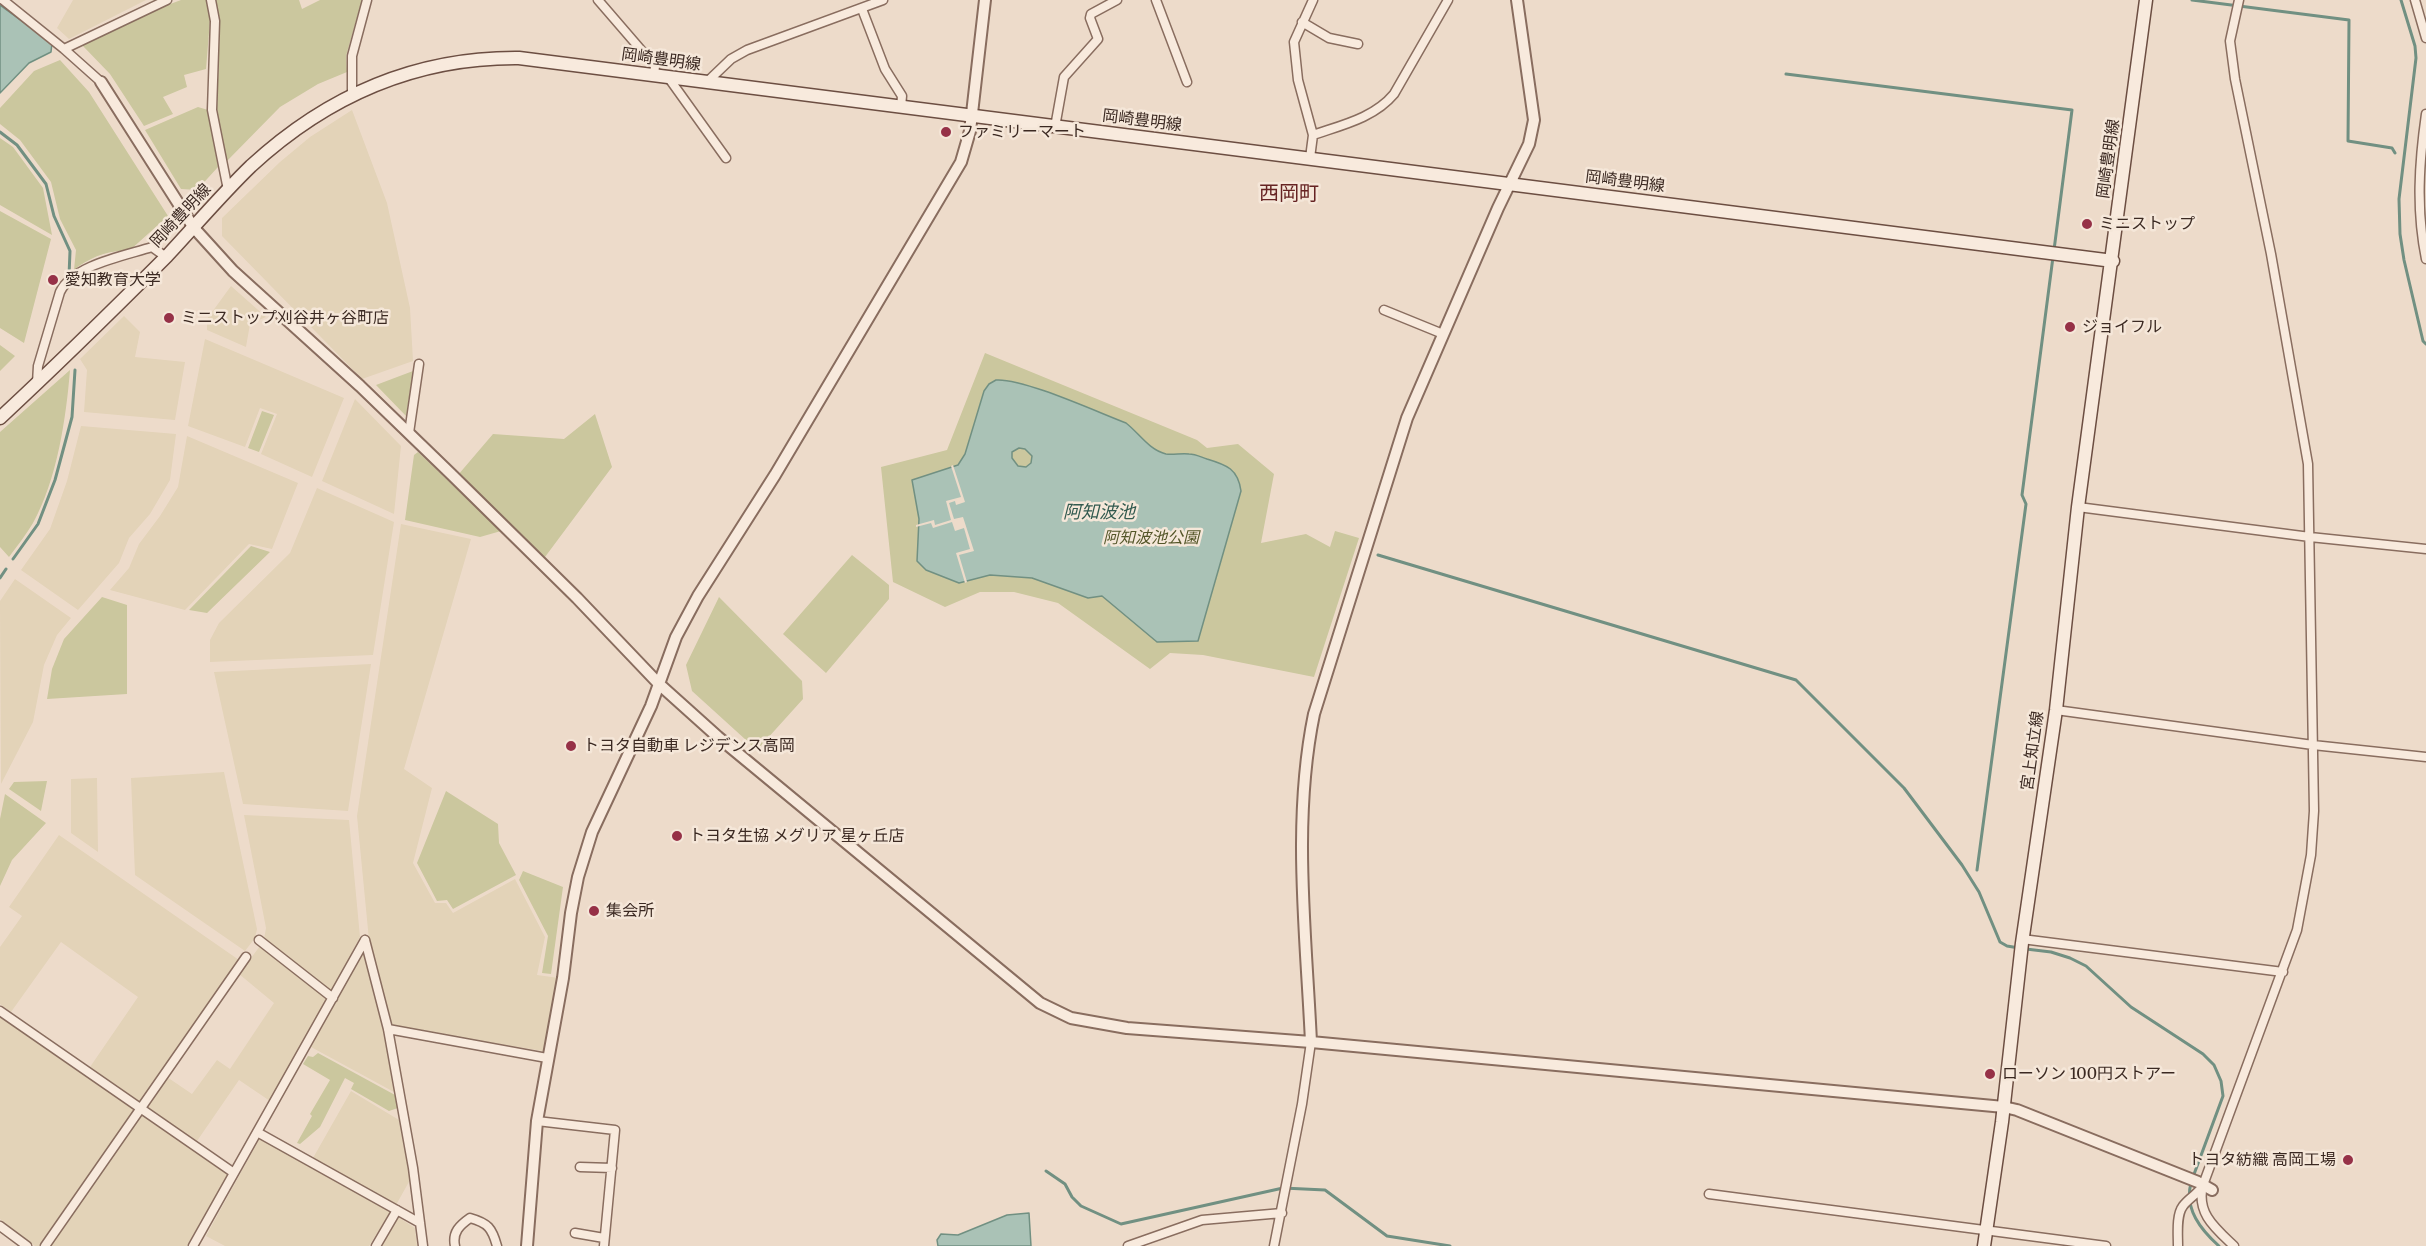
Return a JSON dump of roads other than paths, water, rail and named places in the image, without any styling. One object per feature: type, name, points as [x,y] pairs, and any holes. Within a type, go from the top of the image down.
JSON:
[{"type":"main road","name":"岡崎豊明線","points":[[0,418],[166,257],[252,165],[310,120],[352,96],[381,82],[446,63],[494,57],[519,58],[2113,261],[2146,0]]},
{"type":"main road","name":"宮上知立線","points":[[1984,1246],[2004,1107],[2022,939],[2056,710],[2078,507],[2113,261]]},
{"type":"street","points":[[3,0],[64,49],[100,82],[194,228],[233,271],[409,434],[577,598],[659,684],[718,737],[1040,1003],[1071,1018],[1127,1028],[1311,1042],[2004,1107],[2017,1110],[2200,1184]]},
{"type":"street","points":[[64,49],[167,0]]},
{"type":"street","points":[[211,0],[215,21],[212,110],[228,190]]},
{"type":"street","points":[[352,96],[352,56],[367,0]]},
{"type":"street","points":[[598,0],[655,66],[654,75]]},
{"type":"street","points":[[707,82],[731,59],[747,50],[883,0]]},
{"type":"street","points":[[527,1246],[537,1121],[563,978],[571,913],[578,877],[592,832],[659,684],[676,637],[698,596],[775,475],[961,162],[972,116],[985,0]]},
{"type":"street","points":[[1055,127],[1064,77],[1098,39],[1090,18],[1091,14],[1117,0]]},
{"type":"street","points":[[1156,0],[1187,82]]},
{"type":"street","points":[[1310,158],[1313,135],[1298,80],[1294,42],[1313,0]]},
{"type":"street","points":[[1313,135],[1370,114],[1386,104],[1448,0]]},
{"type":"street","points":[[1274,1246],[1282,1213],[1311,1042],[1303,880],[1302,795],[1307,747],[1318,704],[1407,418],[1529,144],[1534,120],[1517,0]]},
{"type":"street","points":[[2178,1246],[2180,1212],[2184,1205],[2196,1195],[2283,972],[2297,930],[2311,855],[2314,811],[2308,464],[2271,254],[2233,70],[2230,41],[2239,0]]},
{"type":"street","points":[[2415,0],[2426,38]]},
{"type":"street","points":[[862,9],[885,69],[902,96],[901,108]]},
{"type":"street","points":[[1302,22],[1329,38],[1358,44]]},
{"type":"street","points":[[668,77],[726,159]]},
{"type":"street","points":[[2426,114],[2418,177],[2426,259]]},
{"type":"street","points":[[37,384],[38,366],[65,281],[85,269],[152,247],[166,257]]},
{"type":"street","points":[[1384,310],[1443,334]]},
{"type":"street","points":[[409,434],[418,364]]},
{"type":"street","points":[[2078,507],[2310,537],[2426,549]]},
{"type":"street","points":[[2056,710],[2313,745],[2426,757]]},
{"type":"street","points":[[2022,939],[2283,972]]},
{"type":"street","points":[[259,940],[333,998]]},
{"type":"street","points":[[193,1246],[365,940],[388,1029],[423,1246]]},
{"type":"street","points":[[45,1246],[246,957]]},
{"type":"street","points":[[0,1011],[234,1173]]},
{"type":"street","points":[[388,1029],[547,1058]]},
{"type":"street","points":[[537,1121],[615,1130],[604,1242],[575,1233]]},
{"type":"street","points":[[256,1132],[420,1223]]},
{"type":"street","points":[[580,1167],[612,1168]]},
{"type":"street","points":[[2200,1184],[2203,1210],[2235,1246]]},
{"type":"street","points":[[1709,1194],[2106,1246]]},
{"type":"street","points":[[376,1246],[397,1210]]},
{"type":"street","points":[[1128,1246],[1202,1220],[1282,1213]]},
{"type":"street","points":[[455,1246],[454,1240],[458,1226],[470,1218],[485,1222],[493,1233],[497,1246]]},
{"type":"street","points":[[0,1226],[27,1246]]},
{"type":"water","points":[[0,5],[52,43],[51,52],[29,63],[0,93]]},
{"type":"water","name":"阿知波池","points":[[996,380],[1008,381],[1024,384],[1060,397],[1126,423],[1149,445],[1160,452],[1196,455],[1220,463],[1234,473],[1241,491],[1198,641],[1157,642],[1102,596],[1088,598],[1032,578],[990,575],[959,583],[926,570],[917,561],[919,519],[912,480],[958,465],[965,454],[984,391]],"holes":[[[1019,448],[1025,449],[1032,456],[1031,463],[1026,467],[1018,466],[1012,458],[1012,452]]]},
{"type":"water","points":[[1029,1213],[1031,1246],[938,1246],[937,1240],[941,1234],[958,1235],[1007,1215]]},
{"type":"waterway","points":[[2192,0],[2349,20],[2348,141],[2392,148],[2395,153]]},
{"type":"waterway","points":[[2401,0],[2415,46],[2416,58],[2399,199],[2400,234],[2423,341],[2426,344]]},
{"type":"waterway","points":[[1786,74],[2072,110],[2054,250]]},
{"type":"waterway","points":[[0,132],[17,145],[46,184],[54,216],[70,251],[69,276]]},
{"type":"waterway","points":[[1977,870],[2026,504],[2022,495],[2053,257]]},
{"type":"waterway","points":[[13,559],[38,524],[55,480],[72,417],[75,370]]},
{"type":"waterway","points":[[1378,555],[1796,680],[1904,788],[1962,865],[1979,892],[2000,942],[2019,948]]},
{"type":"waterway","points":[[0,578],[6,569]]},
{"type":"waterway","points":[[2026,949],[2051,952],[2086,966],[2131,1007],[2203,1054],[2214,1065],[2221,1081],[2223,1096],[2193,1177]]},
{"type":"waterway","points":[[1046,1171],[1065,1184],[1072,1197],[1081,1206],[1121,1224],[1283,1188],[1325,1190],[1387,1236],[1450,1246]]},
{"type":"waterway","points":[[2191,1183],[2189,1193],[2192,1210],[2200,1226],[2219,1246]]},
{"type":"place","name":"ファミリーマート","points":[[946,132]]},
{"type":"place","name":"ミニストップ","points":[[2087,224]]},
{"type":"place","name":"愛知教育大学","points":[[53,280]]},
{"type":"place","name":"ミニストップ刈谷井ヶ谷町店","points":[[169,318]]},
{"type":"place","name":"ジョイフル","points":[[2070,327]]},
{"type":"place","name":"トヨタ自動車 レジデンス高岡","points":[[571,746]]},
{"type":"place","name":"トヨタ生協 メグリア 星ヶ丘店","points":[[677,836]]},
{"type":"place","name":"集会所","points":[[594,911]]},
{"type":"place","name":"ローソン 100円ストアー","points":[[1990,1074]]},
{"type":"place","name":"トヨタ紡織 高岡工場","points":[[2348,1160]]},
{"type":"district","name":"西岡町","points":[[1289,194]]},
{"type":"park label","name":"阿知波池公園","points":[[1151,538]]}]
